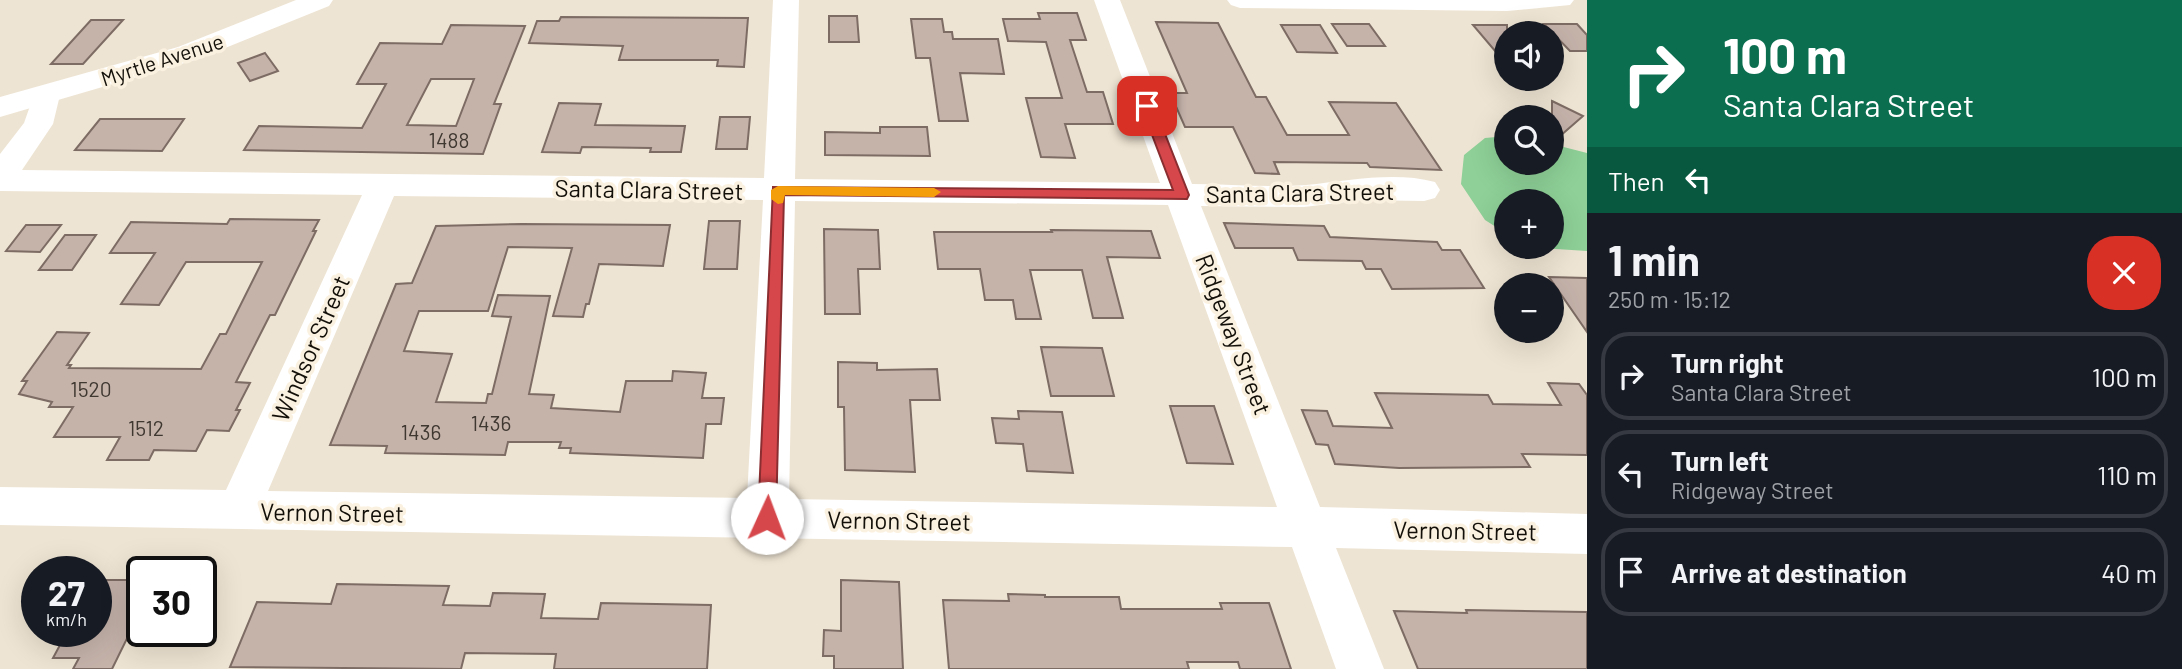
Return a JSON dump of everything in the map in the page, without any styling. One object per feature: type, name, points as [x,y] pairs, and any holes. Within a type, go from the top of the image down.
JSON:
[{"type":"main road","name":"Myrtle Avenue","points":[[0,107],[188,53],[320,0]]},
{"type":"street","points":[[767,518],[786,0]]},
{"type":"street","name":"Ridgeway Street","points":[[1107,0],[1360,669]]},
{"type":"street","points":[[1240,0],[1507,3],[1561,0]]},
{"type":"street","points":[[0,178],[38,124],[46,95]]},
{"type":"street","name":"Santa Clara Street","points":[[0,178],[382,186],[1182,195],[1304,196],[1362,189],[1424,190]]},
{"type":"street","name":"Windsor Street","points":[[238,510],[382,186]]},
{"type":"street","name":"Vernon Street","points":[[0,506],[1587,534]]},
{"type":"green space","points":[[1494,137],[1494,175],[1564,175],[1564,147],[1587,153],[1587,251],[1564,250],[1564,189],[1494,189],[1494,226],[1485,220],[1461,184],[1464,155],[1485,138]]},
{"type":"building","points":[[1038,13],[1077,13],[1086,40],[1070,40],[1087,92],[1103,92],[1113,124],[1065,124],[1075,158],[1041,157],[1026,98],[1062,98],[1046,42],[1008,41],[1003,19],[1040,19]]},
{"type":"building","points":[[829,16],[857,16],[859,42],[829,42]]},
{"type":"building","points":[[561,17],[748,18],[744,67],[717,66],[718,60],[619,60],[623,46],[529,43],[537,21],[559,21]]},
{"type":"building","points":[[911,19],[942,19],[944,32],[952,32],[953,39],[998,39],[1004,74],[960,73],[968,121],[939,121],[930,58],[916,58]]},
{"type":"building","points":[[91,20],[123,20],[83,64],[51,64]]},
{"type":"building","points":[[1156,22],[1218,23],[1256,97],[1266,97],[1287,135],[1349,135],[1329,102],[1396,103],[1441,170],[1370,167],[1367,163],[1274,162],[1279,174],[1255,173],[1233,127],[1185,127],[1170,93],[1187,93]]},
{"type":"building","points":[[1332,24],[1369,24],[1385,46],[1347,46]]},
{"type":"building","points":[[1564,24],[1577,24],[1587,35],[1587,51],[1570,51],[1564,45]]},
{"type":"building","points":[[451,25],[525,26],[494,104],[501,104],[483,154],[244,150],[259,126],[362,128],[386,84],[357,84],[380,43],[442,44]],"holes":[[[431,79],[474,79],[456,126],[407,125]]]},
{"type":"building","points":[[1281,25],[1320,25],[1337,53],[1297,52]]},
{"type":"building","points":[[1473,25],[1494,25],[1494,50]]},
{"type":"building","points":[[265,53],[278,71],[250,81],[238,63]]},
{"type":"building","points":[[559,103],[601,104],[595,125],[685,126],[681,152],[650,152],[651,148],[582,147],[580,153],[542,152]]},
{"type":"building","points":[[1564,107],[1583,116],[1564,133]]},
{"type":"building","points":[[720,117],[750,117],[747,149],[716,149]]},
{"type":"building","points":[[100,119],[184,119],[162,151],[75,150]]},
{"type":"building","points":[[880,127],[927,127],[930,156],[825,155],[825,132],[880,133]]},
{"type":"building","points":[[230,219],[319,220],[275,315],[270,315],[236,382],[250,383],[229,431],[207,430],[196,451],[154,450],[149,460],[107,460],[120,437],[54,437],[73,407],[49,407],[52,402],[19,394],[27,381],[22,381],[57,332],[89,333],[67,365],[71,365],[69,368],[201,369],[220,334],[226,334],[262,262],[186,262],[159,305],[121,304],[155,253],[110,253],[131,222],[227,224]]},
{"type":"building","points":[[709,221],[740,221],[737,269],[704,269]]},
{"type":"building","points":[[1224,223],[1324,226],[1330,237],[1437,242],[1442,250],[1460,250],[1484,288],[1392,289],[1381,269],[1366,269],[1362,261],[1298,260],[1293,248],[1235,248]]},
{"type":"building","points":[[26,225],[61,225],[40,252],[6,251]]},
{"type":"building","points":[[670,225],[663,266],[599,264],[583,317],[553,316],[572,248],[508,247],[488,311],[419,311],[404,351],[452,354],[436,402],[486,403],[488,394],[492,394],[511,317],[492,316],[498,295],[550,296],[529,394],[554,395],[551,408],[620,412],[626,381],[672,381],[673,371],[706,373],[702,398],[724,398],[721,424],[706,424],[703,458],[570,453],[571,448],[559,448],[561,442],[508,442],[505,455],[385,453],[387,446],[330,445],[396,284],[412,283],[436,226]]},
{"type":"building","points":[[824,229],[878,230],[880,269],[858,269],[860,314],[825,314]]},
{"type":"building","points":[[1051,230],[1151,231],[1160,258],[1107,257],[1123,318],[1093,318],[1082,270],[1030,270],[1041,319],[1016,319],[1013,300],[985,300],[980,269],[938,269],[934,232],[1052,232]]},
{"type":"building","points":[[65,235],[96,235],[72,270],[39,270]]},
{"type":"building","points":[[1564,277],[1587,278],[1587,332],[1564,299]]},
{"type":"building","points":[[1041,347],[1102,348],[1114,396],[1051,396]]},
{"type":"building","points":[[838,362],[877,363],[877,370],[937,369],[940,400],[910,400],[915,472],[845,470],[844,407],[838,407]]},
{"type":"building","points":[[1548,383],[1579,384],[1587,395],[1587,455],[1522,454],[1530,467],[1399,468],[1335,464],[1328,445],[1316,444],[1302,410],[1327,411],[1333,426],[1392,428],[1375,393],[1488,395],[1493,404],[1561,405]]},
{"type":"building","points":[[1170,406],[1214,406],[1233,464],[1187,463]]},
{"type":"building","points":[[1018,411],[1062,412],[1073,473],[1027,471],[1023,444],[996,443],[992,418],[1019,419]]},
{"type":"building","points":[[112,580],[126,580],[126,641],[112,669],[73,669],[79,658],[53,658],[59,647],[112,647]]},
{"type":"building","points":[[841,580],[899,582],[903,669],[834,669],[834,656],[823,656],[824,630],[841,631]]},
{"type":"building","points":[[337,584],[449,586],[443,605],[490,606],[493,593],[545,594],[541,618],[598,619],[601,603],[711,605],[707,669],[554,669],[556,654],[465,653],[461,669],[230,667],[257,602],[331,604]]},
{"type":"building","points":[[1008,594],[1119,597],[1121,609],[1222,609],[1220,603],[1269,603],[1291,669],[1240,669],[1238,662],[1187,662],[1189,669],[949,669],[943,600],[1009,601]]},
{"type":"building","points":[[1466,610],[1587,612],[1587,669],[1418,669],[1394,611],[1467,613]]},
{"type":"slow traffic","points":[[778,199],[778,190],[934,192]]},
{"type":"route","points":[[767,518],[778,190],[1182,195],[1147,106]]}]
